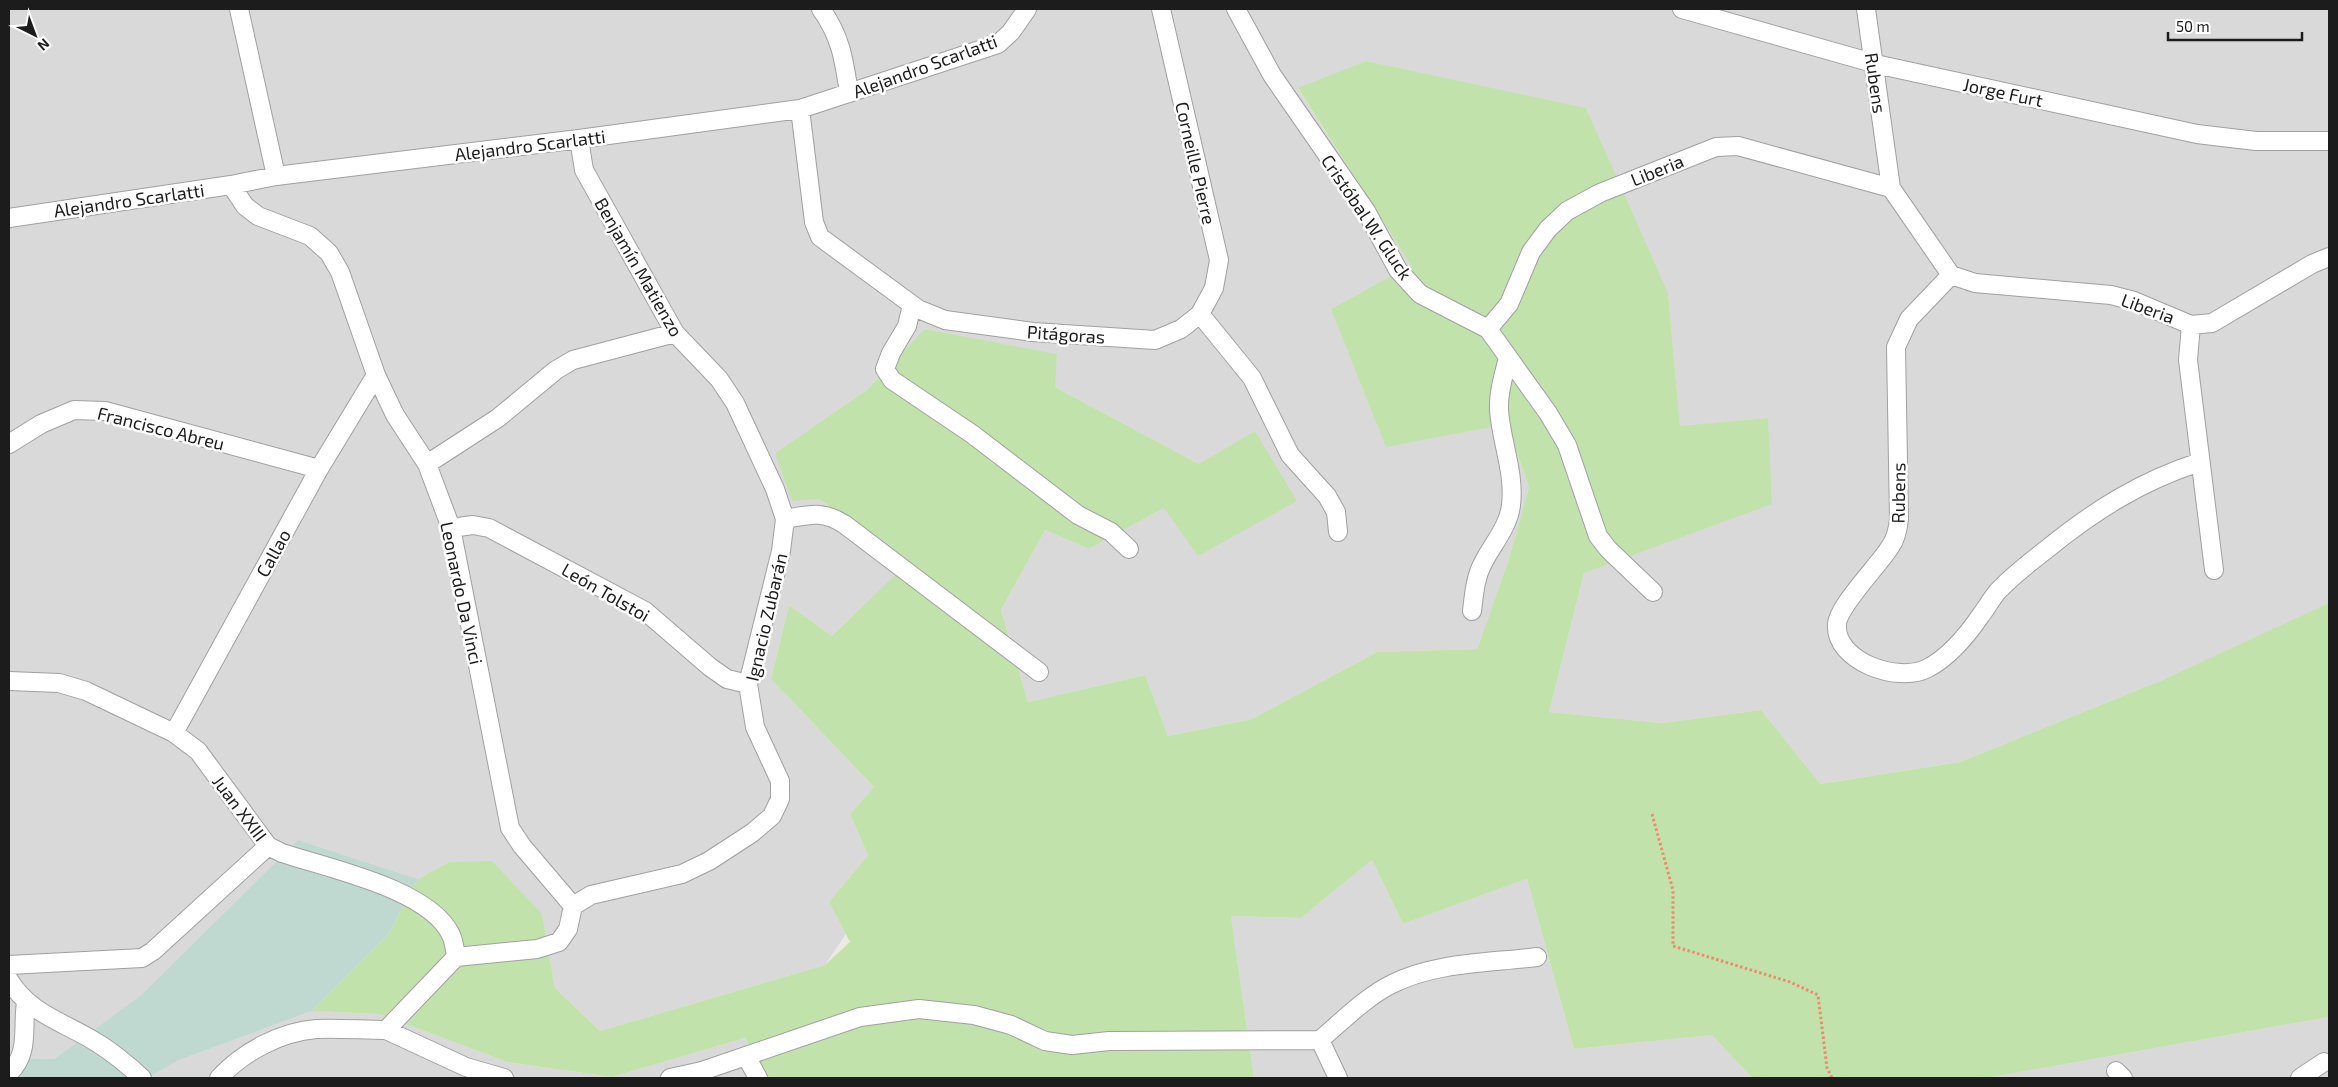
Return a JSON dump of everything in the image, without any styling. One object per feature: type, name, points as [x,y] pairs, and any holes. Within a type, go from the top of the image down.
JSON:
[{"type":"street","points":[[239,9],[276,176]]},
{"type":"street","points":[[821,9],[832,24],[842,48],[849,94]]},
{"type":"street","name":"Alejandro Scarlatti","points":[[9,218],[276,176],[579,140],[800,109],[998,44],[1011,32],[1027,9]]},
{"type":"street","name":"Corneille Pierre","points":[[1161,9],[1219,260],[1214,288],[1200,314]]},
{"type":"street","name":"Cristóbal W. Gluck","points":[[1236,9],[1272,75],[1366,211],[1398,270],[1420,294],[1488,330],[1548,413],[1567,445],[1598,536],[1608,549],[1653,592]]},
{"type":"street","name":"Jorge Furt","points":[[1682,9],[1873,63],[2197,134],[2256,140],[2329,141]]},
{"type":"street","name":"Rubens","points":[[1866,9],[1890,188],[1951,275],[1909,319],[1896,348],[1900,519],[1898,531],[1891,546],[1844,608],[1836,623],[1838,635],[1844,646],[1864,664],[1884,672],[1910,674],[1928,669],[1948,653],[2012,577],[2085,519],[2164,474],[2200,462]]},
{"type":"street","name":"Pitágoras","points":[[800,109],[814,222],[820,237],[912,305],[945,320],[1033,332],[1156,340],[1181,329],[1200,314]]},
{"type":"street","name":"Benjamín Matienzo","points":[[579,140],[584,170],[676,333],[719,379],[735,402],[775,489]]},
{"type":"street","name":"Liberia","points":[[1488,330],[1509,304],[1531,252],[1548,229],[1568,210],[1600,193],[1716,147],[1738,146],[1890,188]]},
{"type":"street","name":"Leonardo Da Vinci","points":[[231,184],[246,206],[258,216],[310,236],[329,253],[340,272],[376,375],[395,416],[427,464],[451,528],[510,828],[522,846],[573,906]]},
{"type":"street","name":"Liberia","points":[[1951,275],[1975,283],[2111,295],[2134,301],[2192,325],[2212,323],[2312,264],[2329,257]]},
{"type":"street","points":[[912,305],[907,326],[884,369],[892,380],[972,434],[1078,515],[1111,532],[1128,549]]},
{"type":"street","points":[[1200,314],[1252,378],[1290,455],[1326,496],[1336,512],[1338,532]]},
{"type":"street","points":[[2192,325],[2188,360],[2214,570]]},
{"type":"street","points":[[427,464],[498,418],[556,370],[573,360],[676,333]]},
{"type":"street","points":[[1472,611],[1475,582],[1508,516],[1511,505],[1511,484],[1499,410],[1499,391],[1508,358]]},
{"type":"street","name":"Callao","points":[[174,733],[319,469],[376,375]]},
{"type":"street","name":"Francisco Abreu","points":[[9,444],[41,424],[74,410],[105,411],[319,469]]},
{"type":"street","name":"Ignacio Zubarán","points":[[573,906],[591,895],[682,874],[710,860],[752,833],[772,816],[780,799],[780,781],[755,728],[748,684],[781,551],[785,519],[775,489]]},
{"type":"street","points":[[785,519],[819,514],[834,518],[844,524],[1039,672]]},
{"type":"street","name":"León Tolstoi","points":[[451,528],[473,525],[489,528],[645,611],[710,667],[727,679],[748,684]]},
{"type":"street","name":"Juan XXIII","points":[[9,681],[59,683],[86,691],[174,733],[198,752],[268,846],[282,853],[386,887],[415,899],[436,915],[451,935],[456,957]]},
{"type":"street","points":[[9,964],[142,958],[153,951],[268,846]]},
{"type":"street","points":[[386,1030],[456,957],[538,949],[559,942],[568,929],[573,906]]},
{"type":"street","points":[[670,1078],[702,1071],[860,1017],[919,1009],[974,1015],[1011,1025],[1045,1041],[1072,1045],[1109,1041],[1320,1040],[1344,1018],[1391,984],[1429,970],[1537,957]]},
{"type":"street","points":[[9,980],[26,1002],[45,1016],[99,1043],[142,1078]]},
{"type":"street","points":[[9,1073],[17,1066],[25,1046],[23,1020],[26,1002]]},
{"type":"street","points":[[219,1078],[230,1067],[256,1048],[289,1035],[316,1029],[386,1030],[466,1067],[504,1078]]},
{"type":"street","points":[[1320,1040],[1338,1078]]},
{"type":"street","points":[[746,1056],[758,1078]]},
{"type":"street","points":[[2300,1078],[2324,1062]]},
{"type":"path","points":[[1652,814],[1673,890],[1673,946],[1790,982],[1818,996],[1827,1068],[1832,1078]]},
{"type":"shaded area","points":[[9,9],[2329,9],[2329,622],[2165,679],[1960,762],[1819,784],[1761,710],[1662,723],[1549,712],[1584,573],[1768,418],[1680,427],[1668,293],[1424,75],[1366,61],[1298,89],[1412,265],[1331,309],[1507,424],[1529,487],[1509,559],[1477,649],[1377,652],[1252,719],[1168,736],[1145,675],[1028,702],[1001,610],[1045,530],[1089,549],[1164,508],[1199,464],[1055,387],[924,329],[868,389],[775,453],[819,499],[908,562],[832,636],[789,605],[771,679],[874,787],[850,814],[868,855],[829,902],[846,934],[825,965],[600,1031],[555,988],[542,914],[449,862],[418,879],[298,840],[141,995],[54,1059],[9,1058]]},
{"type":"shaded area","points":[[298,840],[418,879],[388,935],[312,1011],[179,1060],[148,1078],[9,1078],[9,1058],[54,1059],[141,995]]},
{"type":"shaded area","points":[[1372,860],[1403,924],[1527,879],[1574,1049],[1712,1035],[1752,1078],[1254,1078],[1231,916],[1301,918]]},
{"type":"shaded area","points":[[312,1011],[379,1014],[507,1062],[612,1077],[745,1038],[769,1078],[148,1078],[179,1060]]},
{"type":"shaded area","points":[[2329,1017],[2329,1078],[1987,1078]]},
{"type":"green space","points":[[1366,61],[1586,108],[1668,293],[1680,426],[1768,418],[1772,504],[1584,573],[1549,712],[1662,723],[1761,710],[1820,784],[1960,762],[2165,679],[2329,603],[2329,1017],[1987,1078],[1752,1078],[1712,1035],[1574,1049],[1527,879],[1403,924],[1372,860],[1301,918],[1231,916],[1254,1078],[769,1078],[745,1038],[612,1077],[507,1062],[379,1014],[312,1011],[388,935],[418,879],[449,862],[492,861],[542,914],[555,988],[600,1031],[825,965],[850,942],[829,902],[868,855],[850,814],[874,787],[771,679],[789,605],[832,636],[908,562],[819,499],[792,501],[775,453],[868,389],[924,329],[1057,354],[1055,387],[1199,464],[1255,431],[1297,501],[1198,556],[1164,508],[1089,549],[1045,530],[1001,610],[1028,702],[1145,675],[1168,736],[1252,719],[1377,652],[1477,649],[1509,559],[1529,487],[1507,424],[1386,447],[1331,309],[1411,265],[1298,88]]}]
